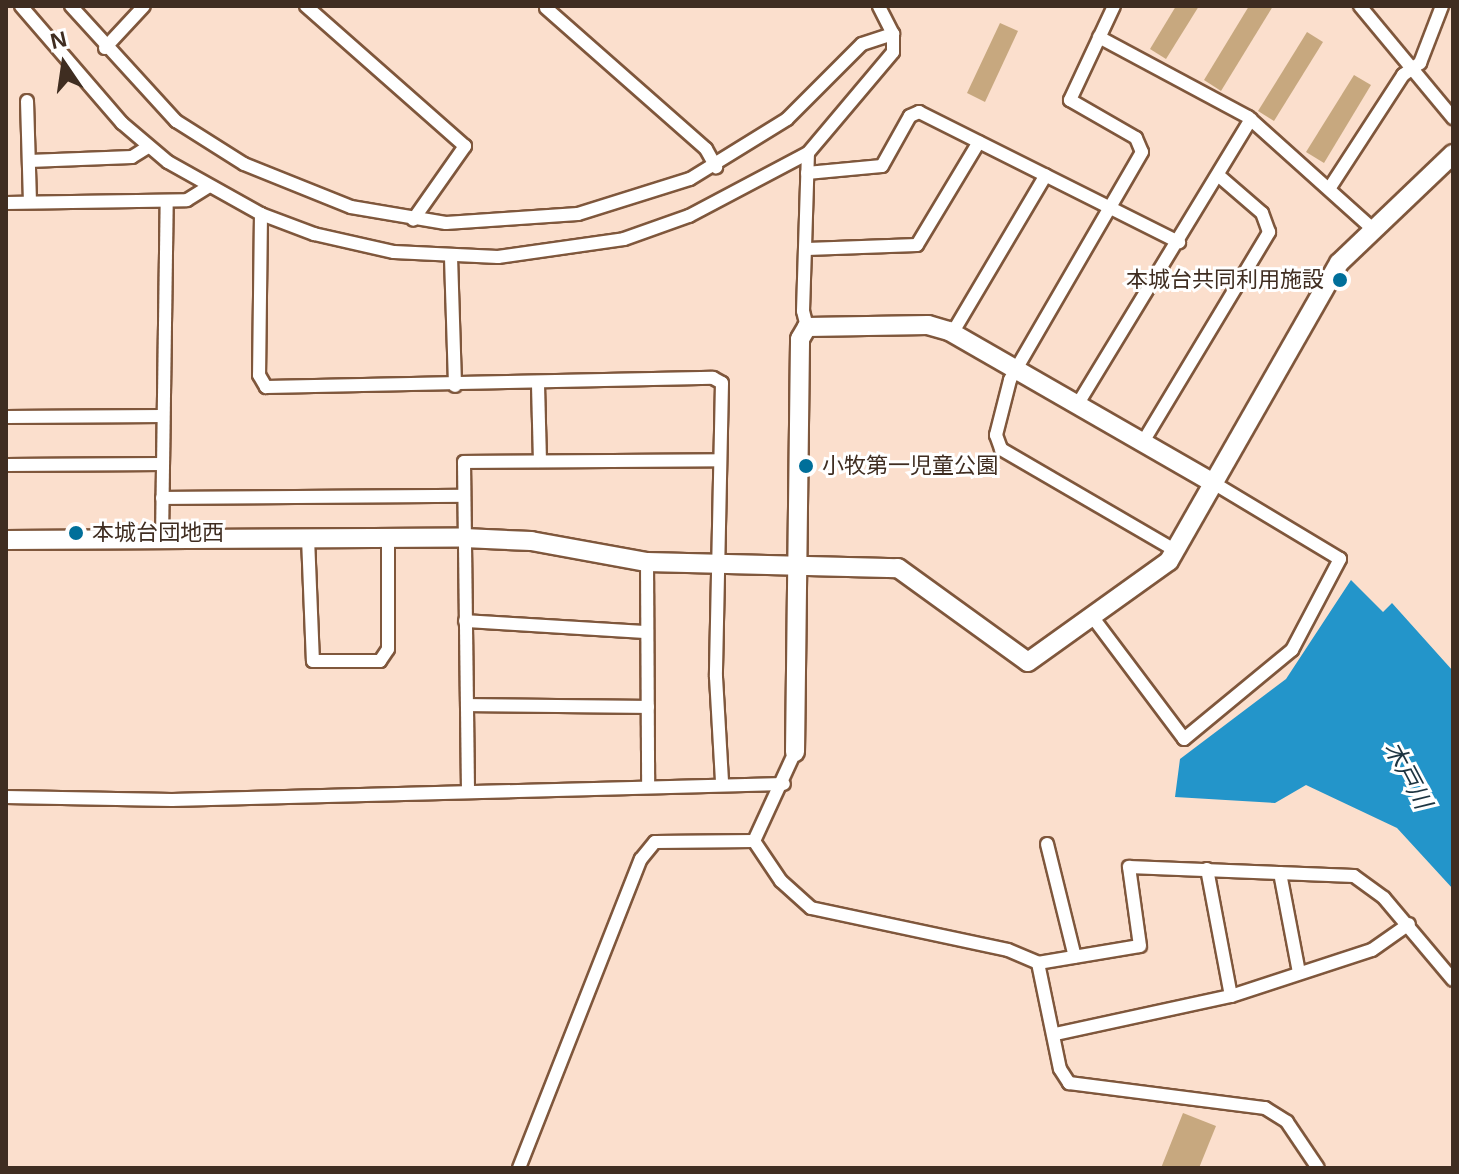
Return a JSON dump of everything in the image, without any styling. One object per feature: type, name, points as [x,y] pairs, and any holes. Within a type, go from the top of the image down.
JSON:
[{"type":"street","points":[[21,6],[148,147],[209,186],[261,214],[351,244],[451,257],[559,252],[624,239],[689,216],[808,153],[890,57],[893,34],[879,6]]},
{"type":"street","points":[[71,6],[105,48],[176,121],[244,164],[317,196],[413,220],[489,224],[578,214],[652,195],[716,167],[787,119],[862,44],[893,34]]},
{"type":"street","points":[[105,48],[144,6]]},
{"type":"street","points":[[306,6],[465,146],[413,220]]},
{"type":"street","points":[[1114,6],[1070,100],[1136,138],[1142,152],[1016,368],[996,435],[1001,449],[1176,551]]},
{"type":"street","points":[[1360,6],[1453,118]]},
{"type":"street","points":[[1329,189],[1403,75],[1412,70],[1442,6]]},
{"type":"street","points":[[546,8],[706,149],[716,167]]},
{"type":"street","points":[[1099,37],[1251,119],[1373,229]]},
{"type":"street","points":[[27,101],[30,202]]},
{"type":"street","points":[[807,173],[882,166],[914,112],[1179,242]]},
{"type":"street","points":[[1079,402],[1251,119]]},
{"type":"street","points":[[807,249],[917,245],[979,142]]},
{"type":"street","points":[[29,161],[132,157],[148,147]]},
{"type":"street","points":[[808,153],[807,327],[800,339],[795,752],[784,784],[756,827],[754,841],[781,881],[811,908],[1008,950],[1038,963],[1140,946],[1129,867],[1362,879],[1409,924],[1453,980]]},
{"type":"street","points":[[6,540],[464,538],[531,541],[647,562],[798,564],[911,573],[1028,662],[1094,619],[1176,551],[1325,285],[1373,229],[1453,154]]},
{"type":"street","points":[[953,332],[1046,175]]},
{"type":"street","points":[[1143,442],[1269,232],[1262,213],[1218,175]]},
{"type":"street","points":[[6,203],[193,200],[209,186]]},
{"type":"street","points":[[162,539],[167,201]]},
{"type":"street","points":[[261,214],[262,384],[538,385],[713,378],[724,387],[720,460],[722,782]]},
{"type":"street","points":[[451,257],[455,386]]},
{"type":"street","points":[[807,327],[928,325],[953,332],[1079,402],[1340,559],[1292,650],[1184,739],[1094,619]]},
{"type":"street","points":[[538,385],[540,461]]},
{"type":"street","points":[[6,417],[163,416]]},
{"type":"street","points":[[468,790],[464,462],[720,460]]},
{"type":"street","points":[[6,465],[163,464]]},
{"type":"street","points":[[162,498],[464,496]]},
{"type":"street","points":[[308,538],[313,661],[380,661],[388,649],[388,538]]},
{"type":"street","points":[[647,562],[648,785]]},
{"type":"street","points":[[465,621],[647,632]]},
{"type":"street","points":[[467,705],[648,707]]},
{"type":"street","points":[[6,797],[172,800],[722,782],[784,784]]},
{"type":"street","points":[[519,1168],[644,852],[664,841],[754,841]]},
{"type":"street","points":[[1047,844],[1075,957]]},
{"type":"street","points":[[1207,869],[1231,996]]},
{"type":"street","points":[[1280,873],[1299,973]]},
{"type":"street","points":[[1055,1034],[1231,996],[1381,946],[1409,924]]},
{"type":"street","points":[[1038,963],[1060,1069],[1069,1083],[1265,1108],[1287,1122],[1318,1168]]},
{"type":"water","name":"木戸川","points":[[1351,580],[1383,612],[1392,603],[1453,671],[1453,889],[1397,828],[1306,785],[1275,803],[1175,797],[1180,759],[1286,679]]},
{"type":"building","points":[[1176,6],[1199,6],[1166,59],[1150,49]]},
{"type":"building","points":[[1249,6],[1273,6],[1221,91],[1204,80]]},
{"type":"building","points":[[1000,23],[1018,31],[985,102],[967,93]]},
{"type":"building","points":[[1307,32],[1323,42],[1274,121],[1258,111]]},
{"type":"building","points":[[1354,75],[1371,85],[1324,163],[1306,152]]},
{"type":"building","points":[[1183,1113],[1216,1126],[1199,1168],[1161,1168]]},
{"type":"place","name":"本城台共同利用施設","points":[[1340,280]]},
{"type":"place","name":"小牧第一児童公園","points":[[806,466]]},
{"type":"place","name":"本城台団地西","points":[[76,533]]}]
